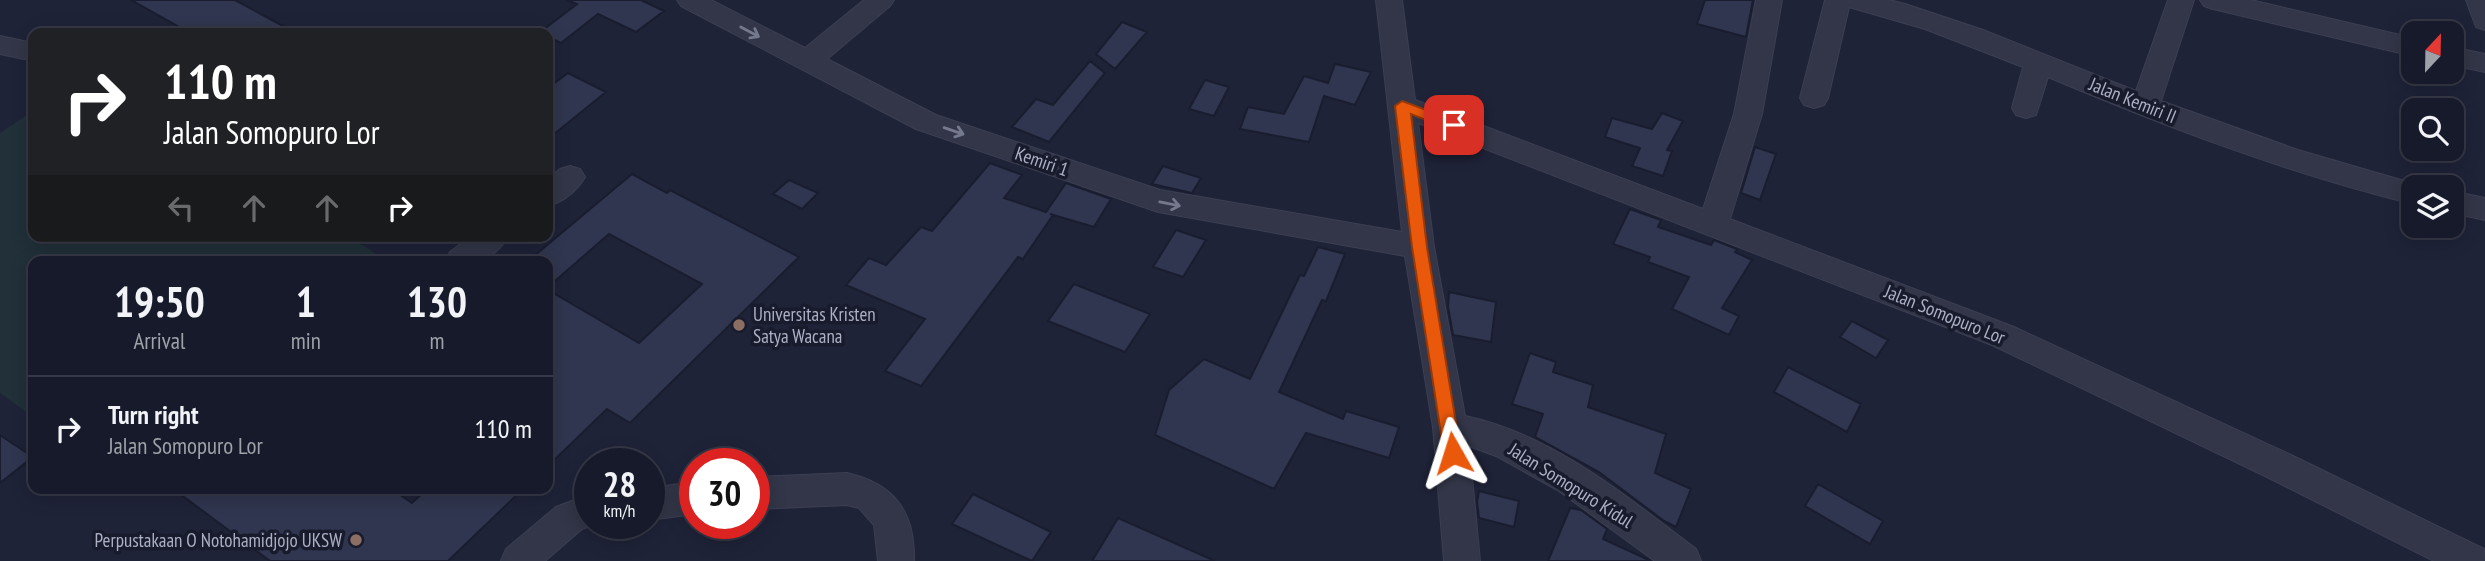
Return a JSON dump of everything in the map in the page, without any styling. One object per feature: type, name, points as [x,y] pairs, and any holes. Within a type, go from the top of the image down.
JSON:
[{"type":"street","name":"Kemiri 1","points":[[690,0],[926,122],[1158,201],[1419,247]]},
{"type":"street","points":[[806,61],[881,0]]},
{"type":"street","points":[[1389,0],[1419,247],[1450,427],[1462,561]]},
{"type":"street","points":[[1713,224],[1748,114],[1769,0]]},
{"type":"street","points":[[1814,98],[1838,0]]},
{"type":"street","name":"Jalan Kemiri II","points":[[1855,0],[1908,6],[2145,106],[2282,156],[2346,177],[2401,190]]},
{"type":"street","points":[[2145,106],[2180,0]]},
{"type":"street","points":[[2213,0],[2401,44]]},
{"type":"street","points":[[2479,0],[2485,20]]},
{"type":"street","points":[[2464,59],[2485,63]]},
{"type":"street","points":[[2026,108],[2038,62]]},
{"type":"street","name":"Jalan Somopuro Lor","points":[[1402,106],[2003,336],[2277,465],[2470,561]]},
{"type":"street","points":[[2464,205],[2485,209]]},
{"type":"street","points":[[467,256],[485,242]]},
{"type":"street","name":"Jalan Somopuro Kidul","points":[[1450,427],[1472,429],[1517,448],[1589,492],[1683,561]]},
{"type":"street","points":[[770,492],[846,489],[864,493],[879,502],[895,526],[895,561]]},
{"type":"street","points":[[519,561],[574,516]]},
{"type":"shaded area","points":[[28,114],[28,242],[358,242],[379,256],[28,256],[28,413],[0,393],[0,133]]},
{"type":"building","points":[[131,0],[235,0],[287,28],[181,28]]},
{"type":"building","points":[[567,0],[641,0],[664,11],[636,32],[598,14],[561,43],[553,39],[553,28],[546,28],[577,4]]},
{"type":"building","points":[[1705,0],[1753,0],[1746,37],[1697,24]]},
{"type":"building","points":[[1122,22],[1147,32],[1115,69],[1096,54]]},
{"type":"building","points":[[1090,61],[1105,73],[1049,142],[1012,127],[1036,99],[1053,105]]},
{"type":"building","points":[[1335,64],[1371,72],[1355,105],[1324,96],[1309,142],[1240,129],[1248,107],[1284,114],[1304,76],[1328,83]]},
{"type":"building","points":[[568,73],[606,92],[553,135],[553,84]]},
{"type":"building","points":[[1205,80],[1229,87],[1214,116],[1189,109]]},
{"type":"building","points":[[1662,113],[1683,121],[1667,150],[1672,151],[1663,176],[1632,166],[1640,148],[1605,137],[1612,118],[1652,129]]},
{"type":"building","points":[[1755,147],[1776,154],[1760,200],[1741,193]]},
{"type":"building","points":[[990,163],[1022,175],[1004,198],[1046,212],[1066,183],[1111,199],[1094,227],[1050,214],[1053,215],[1023,259],[1018,257],[921,386],[885,371],[925,319],[846,285],[869,258],[886,265],[921,227],[932,231]]},
{"type":"building","points":[[1163,166],[1201,178],[1192,193],[1152,184]]},
{"type":"building","points":[[632,174],[667,193],[670,190],[799,257],[630,423],[607,409],[553,461],[553,293],[639,343],[702,284],[609,234],[553,283],[553,256],[534,256]]},
{"type":"building","points":[[789,180],[818,193],[802,209],[773,194]]},
{"type":"building","points":[[1630,209],[1661,220],[1658,227],[1711,245],[1714,240],[1737,249],[1735,252],[1752,260],[1722,308],[1739,316],[1729,335],[1672,309],[1689,277],[1648,262],[1650,257],[1613,244]]},
{"type":"building","points":[[1176,230],[1206,240],[1183,277],[1153,267]]},
{"type":"building","points":[[1318,247],[1345,254],[1326,301],[1322,300],[1279,392],[1343,419],[1346,411],[1399,427],[1389,458],[1306,433],[1274,489],[1155,435],[1169,390],[1204,359],[1250,379],[1300,275],[1304,276]]},
{"type":"building","points":[[1074,284],[1150,314],[1125,352],[1048,321]]},
{"type":"building","points":[[1449,292],[1496,302],[1491,342],[1453,335],[1448,307]]},
{"type":"building","points":[[1852,321],[1888,340],[1876,358],[1840,337]]},
{"type":"building","points":[[1530,353],[1556,362],[1553,372],[1593,385],[1588,407],[1666,434],[1655,473],[1691,489],[1676,527],[1599,472],[1535,437],[1543,414],[1512,404]]},
{"type":"building","points":[[1788,367],[1861,404],[1847,432],[1774,392]]},
{"type":"building","points":[[0,435],[28,454],[28,461],[0,483]]},
{"type":"building","points":[[1818,484],[1883,521],[1870,544],[1805,506]]},
{"type":"building","points":[[1479,491],[1519,501],[1514,527],[1479,518]]},
{"type":"building","name":"Perpustakaan O Notohamidjojo UKSW","points":[[180,494],[399,494],[412,503],[422,494],[518,494],[448,561],[270,561]]},
{"type":"building","points":[[973,494],[1051,532],[1032,561],[952,524]]},
{"type":"building","points":[[1570,508],[1581,510],[1607,529],[1603,539],[1651,561],[1548,561]]},
{"type":"building","points":[[1118,518],[1215,561],[1092,561]]},
{"type":"place","name":"Universitas Kristen Satya Wacana","points":[[739,325]]},
{"type":"place","name":"Perpustakaan O Notohamidjojo UKSW","points":[[356,540]]},
{"type":"route","points":[[1453,453],[1419,247],[1402,106],[1454,125]]}]
